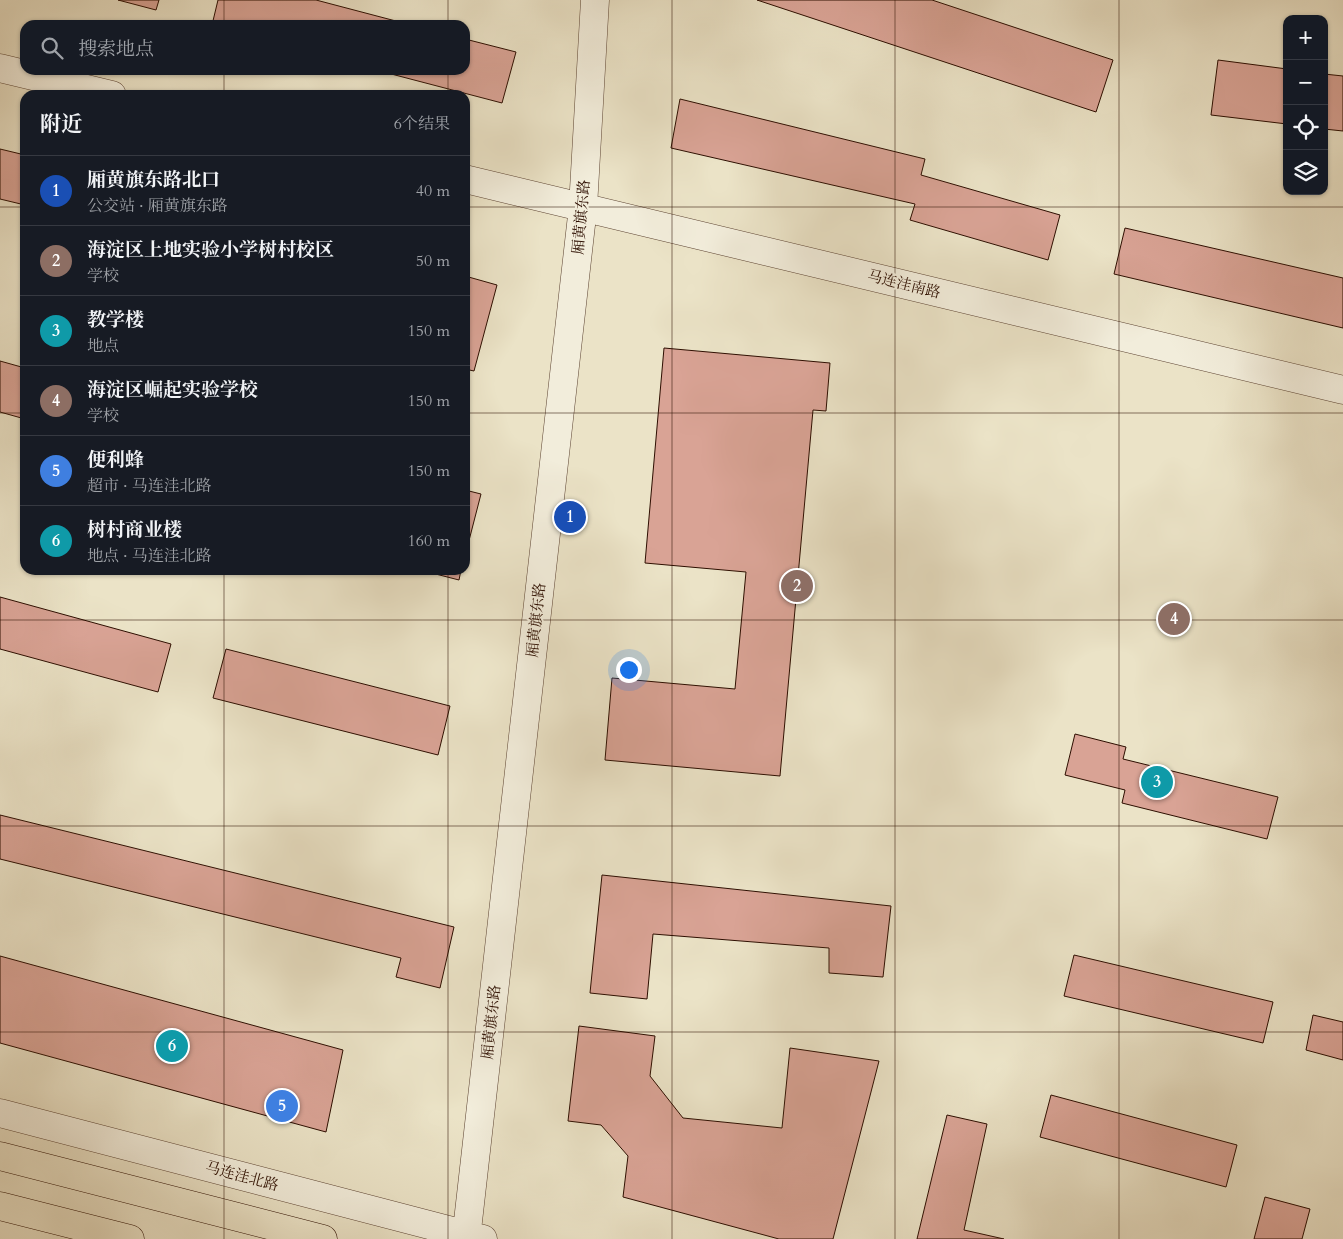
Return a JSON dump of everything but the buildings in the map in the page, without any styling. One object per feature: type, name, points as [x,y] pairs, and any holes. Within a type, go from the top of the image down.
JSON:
[{"type":"main road","points":[[0,1156],[322,1239]]},
{"type":"main road","points":[[0,1206],[130,1239]]},
{"type":"street","name":"厢黄旗东路","points":[[473,1237],[583,207],[595,0]]},
{"type":"street","points":[[0,68],[20,73]]},
{"type":"street","points":[[29,75],[91,90]]},
{"type":"street","name":"马连洼南路","points":[[470,180],[1343,390]]},
{"type":"street","name":"马连洼北路","points":[[0,1114],[473,1237]]},
{"type":"place","name":"厢黄旗东路北口","points":[[570,517]]},
{"type":"place","name":"海淀区上地实验小学树村校区","points":[[797,586]]},
{"type":"place","name":"海淀区崛起实验学校","points":[[1174,619]]},
{"type":"place","name":"教学楼","points":[[1157,782]]},
{"type":"place","name":"树村商业楼","points":[[172,1046]]},
{"type":"place","name":"便利蜂","points":[[282,1106]]}]
